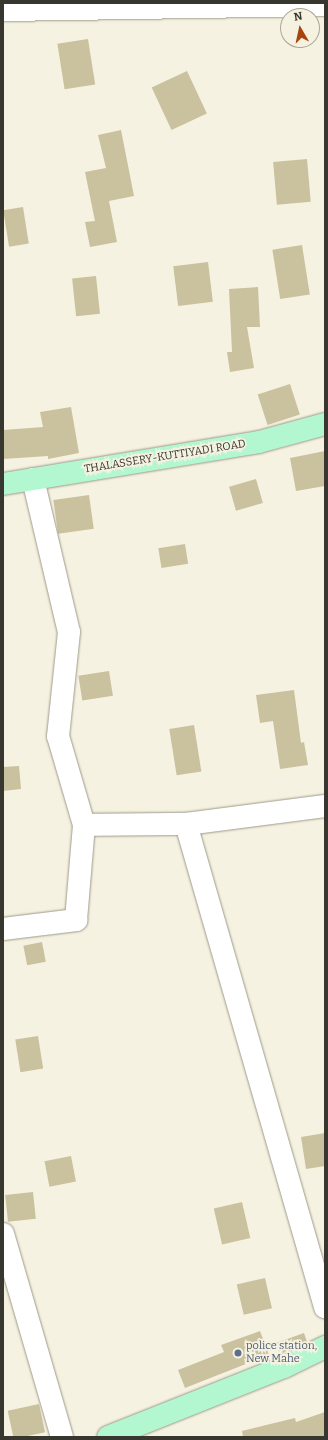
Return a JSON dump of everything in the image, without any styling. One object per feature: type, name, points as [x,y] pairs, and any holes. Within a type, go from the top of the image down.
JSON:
[{"type":"main road","name":"THALASSERY-KUTTIYADI ROAD","points":[[3,484],[259,442],[325,424]]},
{"type":"main road","points":[[108,1437],[284,1367],[325,1347]]},
{"type":"street","points":[[3,10],[325,5]]},
{"type":"street","points":[[3,929],[76,920],[84,824],[58,736],[69,632],[33,479]]},
{"type":"street","points":[[84,824],[186,824],[325,806]]},
{"type":"street","points":[[186,824],[325,1307]]},
{"type":"street","points":[[3,1234],[62,1437]]},
{"type":"building","points":[[88,39],[95,84],[65,89],[57,44]]},
{"type":"building","points":[[187,71],[207,114],[172,130],[152,87]]},
{"type":"building","points":[[121,130],[134,196],[109,201],[117,242],[90,247],[85,222],[95,221],[85,172],[106,168],[98,135]]},
{"type":"building","points":[[307,159],[311,202],[277,205],[273,162]]},
{"type":"building","points":[[23,207],[29,244],[9,247],[3,210]]},
{"type":"building","points":[[302,245],[310,294],[280,299],[272,250]]},
{"type":"building","points":[[208,262],[213,302],[178,306],[173,266]]},
{"type":"building","points":[[96,276],[100,314],[76,316],[72,279]]},
{"type":"building","points":[[258,287],[260,327],[247,327],[254,368],[230,372],[227,352],[232,352],[229,289]]},
{"type":"building","points":[[290,384],[300,414],[268,425],[258,395]]},
{"type":"building","points":[[71,407],[79,453],[48,459],[48,456],[3,459],[3,430],[43,427],[40,412]]},
{"type":"building","points":[[325,451],[325,486],[296,491],[290,458]]},
{"type":"building","points":[[256,479],[263,503],[236,511],[229,487]]},
{"type":"building","points":[[89,495],[94,529],[58,534],[53,500]]},
{"type":"building","points":[[185,544],[188,564],[161,568],[158,548]]},
{"type":"building","points":[[109,671],[113,696],[82,701],[78,676]]},
{"type":"building","points":[[294,690],[301,743],[304,742],[308,765],[280,769],[273,721],[260,723],[256,695]]},
{"type":"building","points":[[194,725],[201,771],[177,775],[169,729]]},
{"type":"building","points":[[19,766],[21,789],[3,791],[3,767]]},
{"type":"building","points":[[42,942],[46,962],[27,965],[23,946]]},
{"type":"building","points":[[38,1036],[43,1069],[20,1072],[15,1040]]},
{"type":"building","points":[[325,1133],[325,1166],[306,1169],[301,1137]]},
{"type":"building","points":[[71,1156],[76,1182],[49,1187],[44,1161]]},
{"type":"building","points":[[33,1192],[36,1219],[8,1222],[5,1195]]},
{"type":"building","points":[[242,1202],[250,1238],[222,1245],[214,1209]]},
{"type":"building","points":[[265,1278],[272,1308],[244,1315],[237,1285]]},
{"type":"building","points":[[260,1331],[269,1355],[185,1388],[178,1370],[224,1352],[221,1345]]},
{"type":"building","points":[[304,1333],[307,1342],[280,1355],[276,1343]]},
{"type":"building","points":[[39,1404],[45,1432],[23,1437],[13,1437],[8,1411]]},
{"type":"building","points":[[325,1412],[325,1437],[243,1437],[242,1431],[295,1418],[296,1422]]},
{"type":"place","name":"police station, New Mahe","points":[[238,1353]]}]
